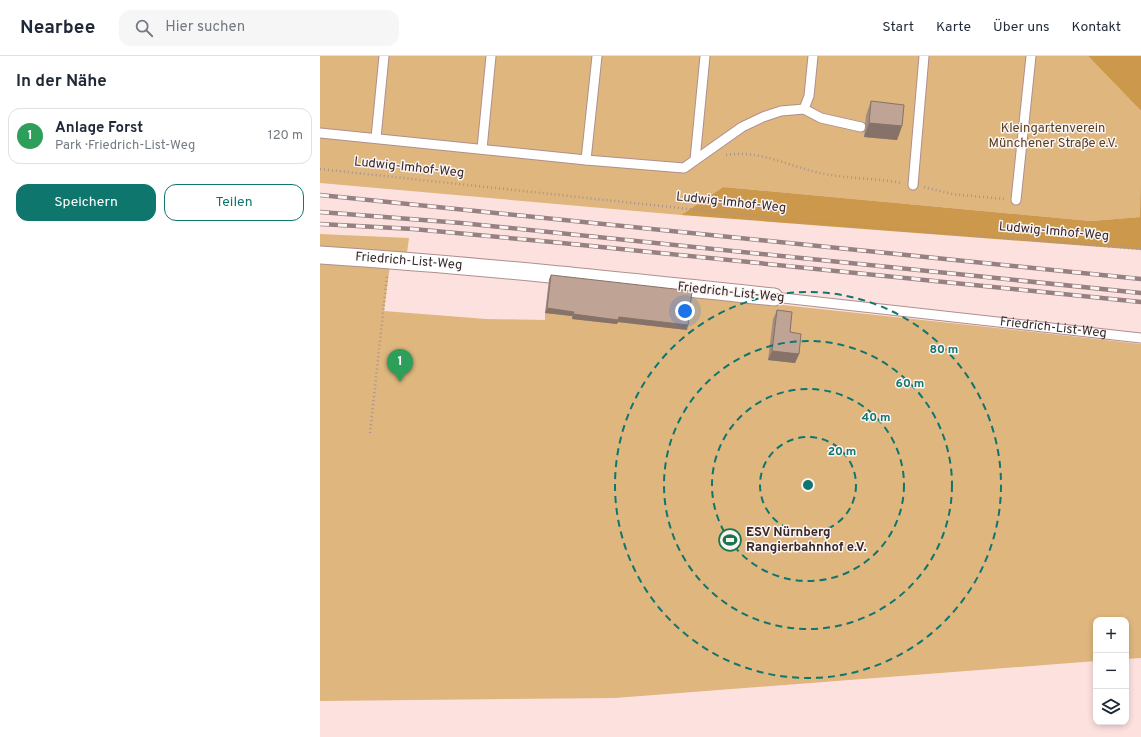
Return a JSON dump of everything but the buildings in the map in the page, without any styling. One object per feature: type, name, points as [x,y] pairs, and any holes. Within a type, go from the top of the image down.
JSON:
[{"type":"street","name":"Friedrich-List-Weg","points":[[320,255],[388,259],[586,277],[774,298]]},
{"type":"lane","points":[[376,138],[384,56]]},
{"type":"lane","points":[[482,149],[490,56]]},
{"type":"lane","points":[[586,160],[597,56]]},
{"type":"lane","points":[[695,160],[705,56]]},
{"type":"lane","points":[[804,109],[809,96],[813,56]]},
{"type":"lane","points":[[913,185],[924,56]]},
{"type":"lane","points":[[1016,200],[1031,56]]},
{"type":"lane","points":[[320,133],[586,160],[684,168],[742,127],[762,117],[781,111],[804,109],[821,118],[861,127]]},
{"type":"lane","name":"Friedrich-List-Weg","points":[[774,298],[1141,338]]},
{"type":"path","points":[[725,155],[732,154],[765,157],[825,174],[887,180],[952,194],[1016,200]]},
{"type":"path","name":"Ludwig-Imhof-Weg","points":[[320,169],[800,220],[1141,249]]},
{"type":"path","points":[[370,433],[388,259]]},
{"type":"green space","name":"Kleingartenverein Münchener Straße e.V.","points":[[320,56],[1088,56],[1141,111],[1141,217],[1091,221],[723,187],[681,215],[320,183]]},
{"type":"green space","points":[[320,234],[409,238],[407,253],[352,248],[320,248]]},
{"type":"green space","name":"ESV Nürnberg Rangierbahnhof e.V.","points":[[320,261],[390,265],[384,311],[486,319],[545,320],[545,313],[690,295],[1141,344],[1141,658],[1129,659],[1129,617],[1093,617],[1093,661],[615,698],[320,701]]},
{"type":"shaded area","points":[[1088,56],[1141,56],[1141,111]]},
{"type":"shaded area","points":[[1141,186],[1141,250],[681,215],[723,187],[1091,221],[1140,217]]},
{"type":"railway","points":[[320,195],[1141,279]]},
{"type":"railway","points":[[320,212],[461,223],[1141,293]]},
{"type":"railway","points":[[320,224],[413,229],[552,242],[1141,302]]},
{"type":"place","name":"Anlage Forst","points":[[400,382]]},
{"type":"place","name":"ESV Nürnberg Rangierbahnhof e.V.","points":[[730,540]]}]
